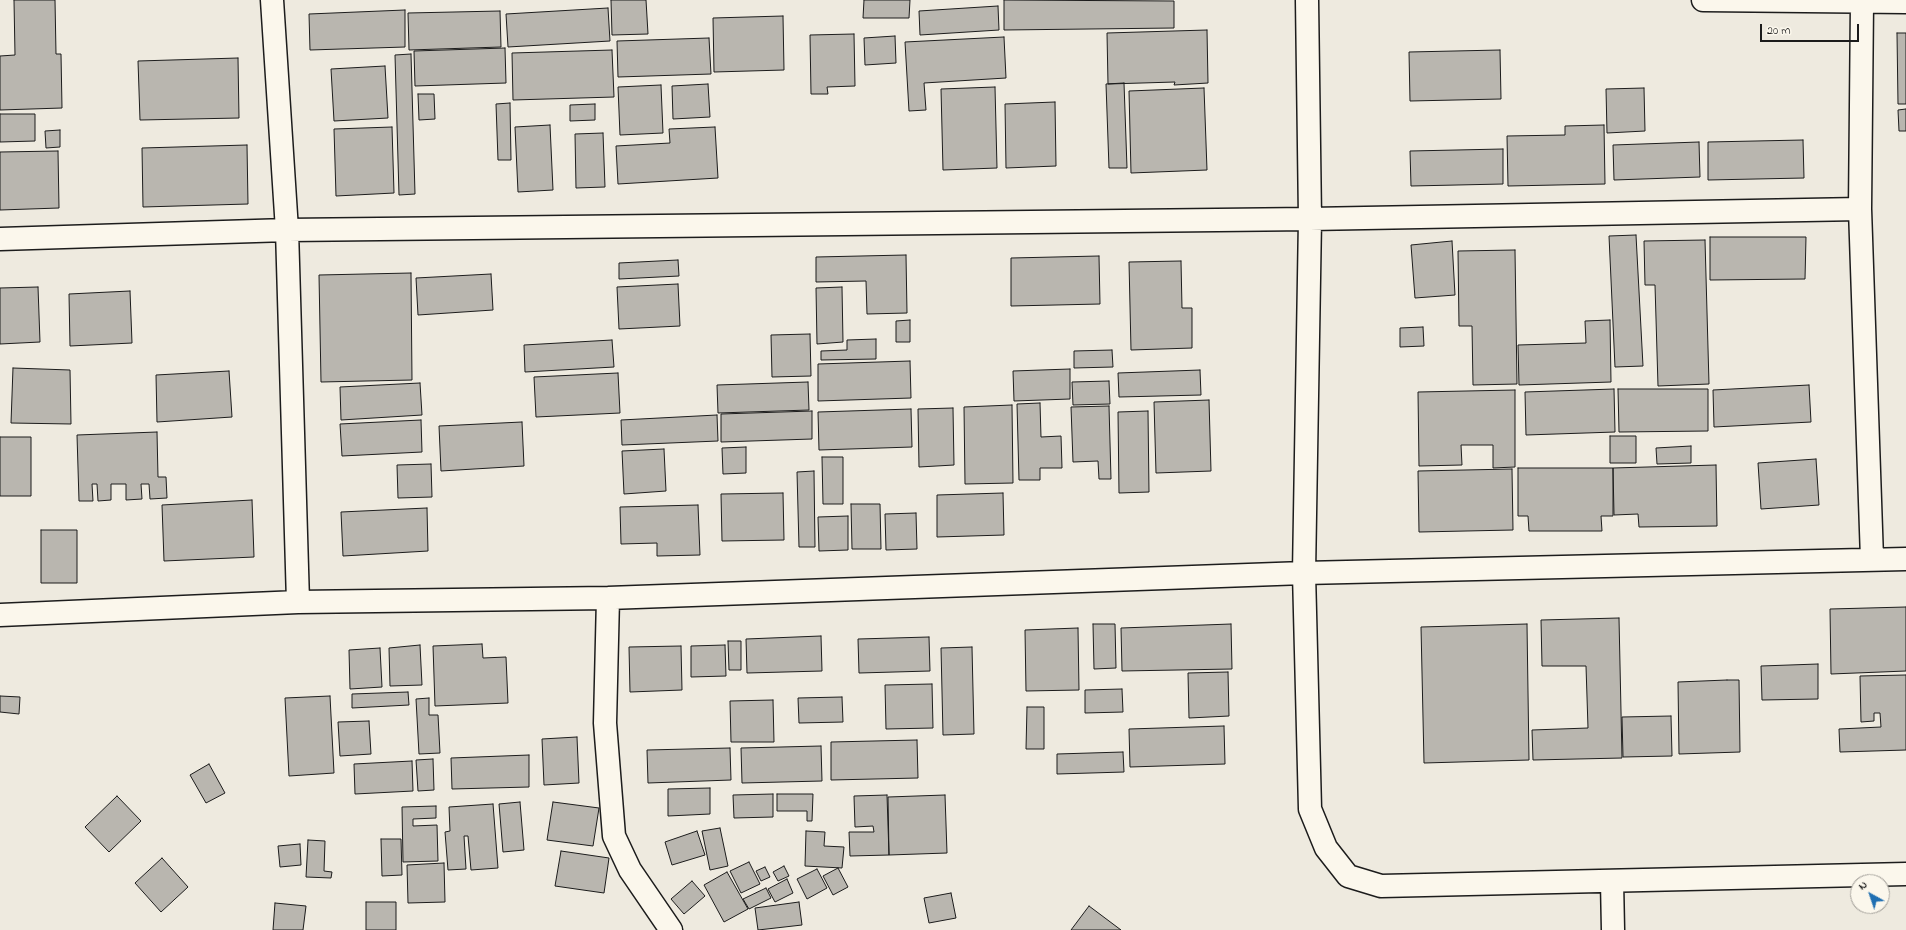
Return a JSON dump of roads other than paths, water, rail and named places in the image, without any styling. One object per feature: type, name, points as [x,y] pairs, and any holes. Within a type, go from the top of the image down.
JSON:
[{"type":"street","points":[[272,0],[287,230],[298,602]]},
{"type":"street","points":[[1306,0],[1310,219],[1304,573],[1310,808],[1326,848],[1348,876],[1381,886],[1906,874]]},
{"type":"street","points":[[1703,0],[1906,2]]},
{"type":"street","points":[[1862,2],[1860,209],[1872,559]]},
{"type":"street","points":[[0,239],[287,230],[1310,219],[1860,209]]},
{"type":"street","points":[[0,615],[298,602],[608,598],[1304,573],[1906,559]]},
{"type":"street","points":[[608,598],[606,723],[614,836],[630,870],[671,930]]},
{"type":"street","points":[[1612,881],[1613,930]]}]
